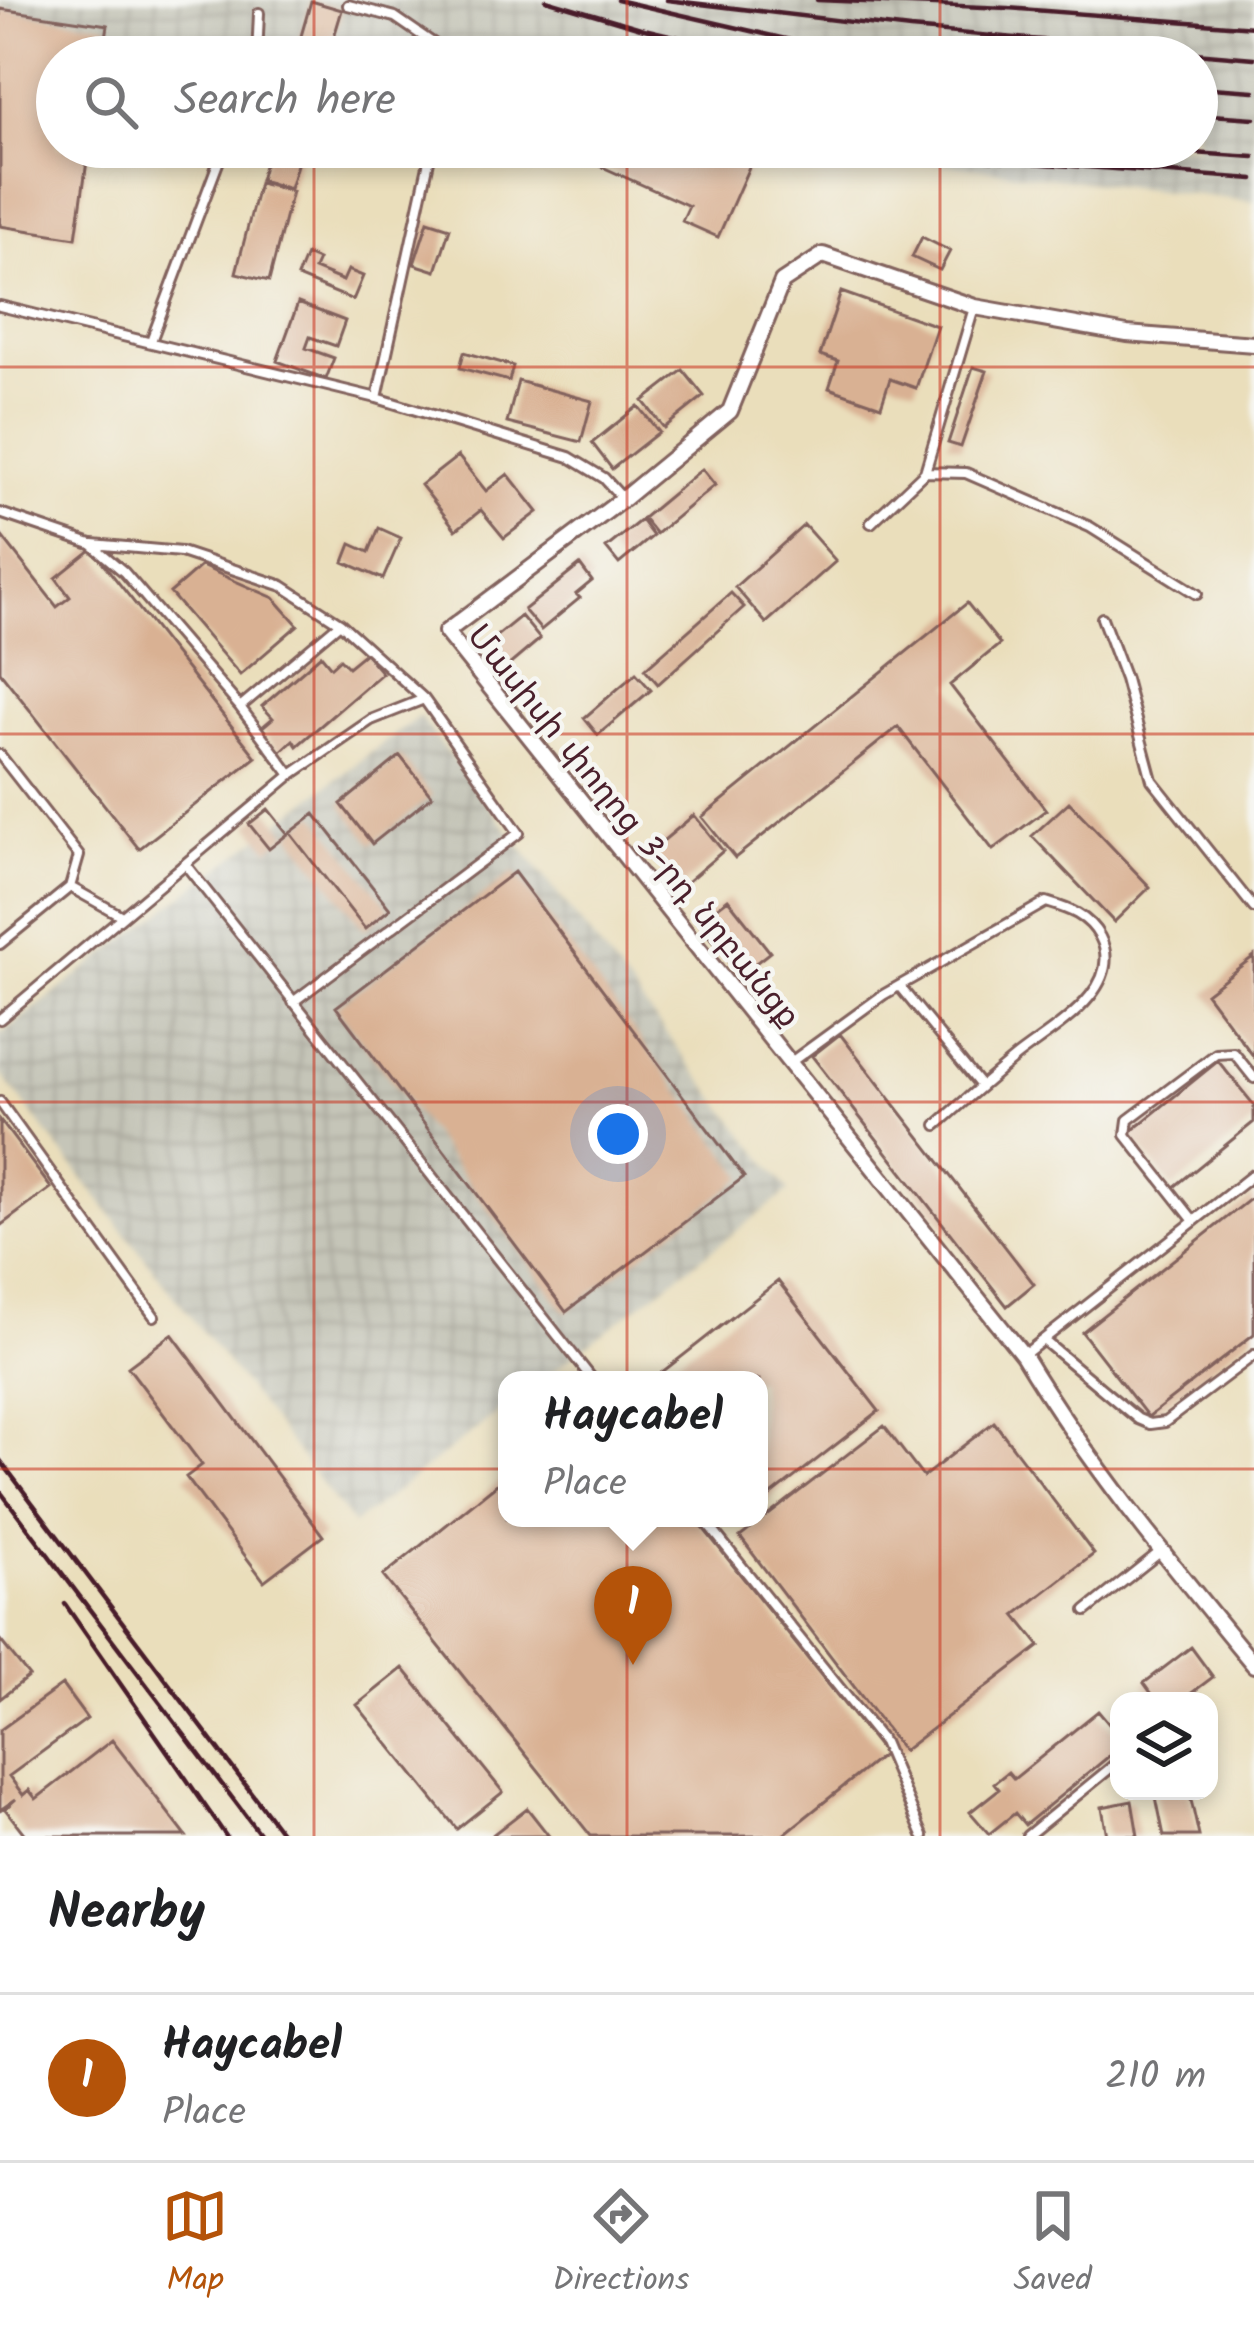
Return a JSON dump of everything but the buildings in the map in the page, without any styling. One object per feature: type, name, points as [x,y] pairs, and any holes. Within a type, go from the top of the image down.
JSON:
[{"type":"street","name":"Մասիսի փողոց 3-րդ նրբանցք","points":[[1254,344],[1127,334],[975,307],[823,255],[782,282],[730,411],[623,499],[446,632],[1023,1355],[1070,1432],[1254,1666]]},
{"type":"lane","points":[[348,5],[395,17],[423,36]]},
{"type":"lane","points":[[258,36],[259,14]]},
{"type":"lane","points":[[152,341],[216,168]]},
{"type":"lane","points":[[377,398],[427,168]]},
{"type":"lane","points":[[0,305],[377,398],[569,458],[604,478],[623,499]]},
{"type":"lane","points":[[871,523],[925,472],[975,307]]},
{"type":"lane","points":[[925,472],[966,473],[1090,527],[1198,594]]},
{"type":"lane","points":[[0,513],[91,544],[181,552],[283,586],[340,623],[424,699],[519,833],[293,1002]]},
{"type":"lane","points":[[91,544],[124,572],[240,707],[291,775]]},
{"type":"lane","points":[[1102,618],[1126,679],[1152,781],[1254,908]]},
{"type":"lane","points":[[240,707],[340,623]]},
{"type":"lane","points":[[0,1019],[291,775],[371,720],[424,699]]},
{"type":"lane","points":[[0,755],[79,856],[70,887],[0,944]]},
{"type":"lane","points":[[185,864],[586,1371]]},
{"type":"lane","points":[[70,887],[122,916]]},
{"type":"lane","points":[[790,1063],[900,987],[1046,902],[1075,910],[1096,930],[1106,952],[1105,973],[1087,1002],[937,1125]]},
{"type":"lane","points":[[900,987],[981,1086]]},
{"type":"lane","points":[[1194,1220],[1126,1135],[1128,1120],[1216,1054],[1234,1053],[1254,1078]]},
{"type":"lane","points":[[0,1102],[154,1316]]},
{"type":"lane","points":[[1023,1355],[1254,1174]]},
{"type":"lane","points":[[1043,1340],[1150,1424],[1165,1422],[1254,1355]]},
{"type":"lane","points":[[711,1527],[883,1742],[923,1836]]},
{"type":"lane","points":[[1086,1611],[1160,1552]]},
{"type":"lane","points":[[1027,1836],[1110,1768]]},
{"type":"shaded area","points":[[0,0],[1254,0],[1254,202],[978,168],[1218,168],[1218,36],[36,36],[36,52],[0,47]]},
{"type":"shaded area","points":[[419,716],[789,1191],[553,1371],[498,1371],[498,1413],[353,1524],[0,1073],[0,1035]]},
{"type":"railway","points":[[546,0],[674,36]]},
{"type":"railway","points":[[617,0],[773,36]]},
{"type":"railway","points":[[667,0],[993,36]]},
{"type":"railway","points":[[817,0],[1007,8],[1254,27]]},
{"type":"railway","points":[[1218,55],[1254,58]]},
{"type":"railway","points":[[1218,88],[1254,91]]},
{"type":"railway","points":[[1218,115],[1254,118]]},
{"type":"railway","points":[[1218,155],[1254,157]]},
{"type":"railway","points":[[1101,168],[1254,179]]},
{"type":"railway","points":[[0,1460],[284,1836]]},
{"type":"railway","points":[[0,1491],[261,1836]]},
{"type":"railway","points":[[65,1604],[226,1836]]},
{"type":"place","name":"Haycabel","points":[[633,1665]]}]
